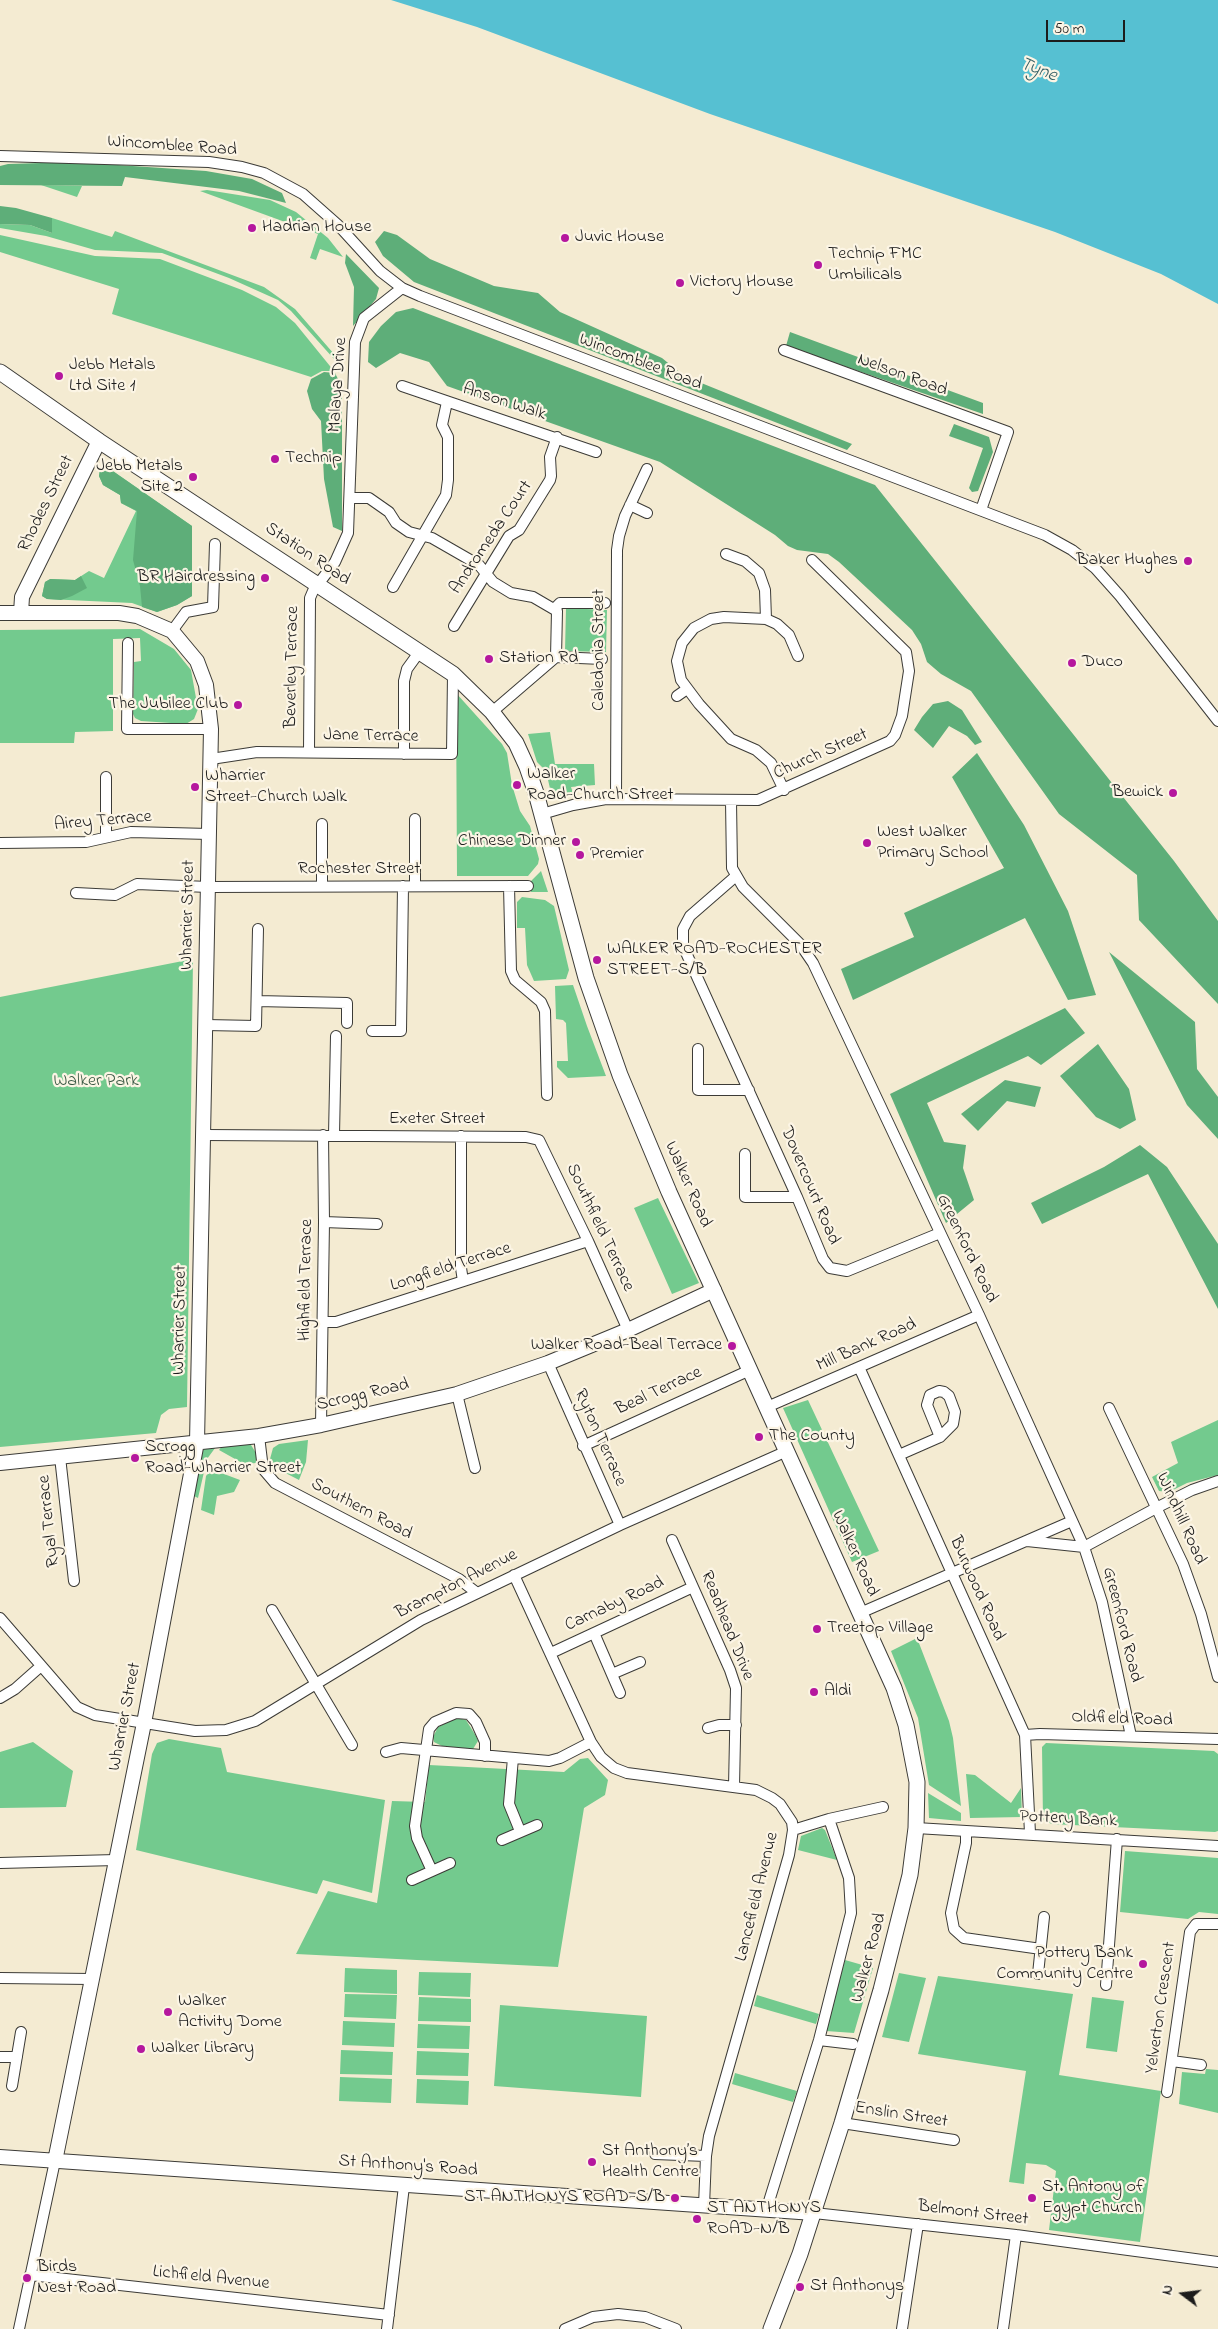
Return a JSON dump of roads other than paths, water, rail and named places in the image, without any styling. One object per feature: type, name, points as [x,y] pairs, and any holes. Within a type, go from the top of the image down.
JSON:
[{"type":"main road","name":"Station Road","points":[[0,372],[99,441],[453,674],[492,712],[522,754],[542,814]]},
{"type":"main road","name":"Walker Road","points":[[542,814],[564,900],[609,1047],[645,1137],[894,1688],[906,1725],[917,1782],[916,1828],[910,1874],[898,1925],[842,2123],[814,2213],[771,2329]]},
{"type":"street","name":"Wincomblee Road","points":[[0,156],[209,162],[242,167],[264,173],[303,194],[321,208],[368,261],[402,288],[981,510],[1059,542],[1095,568],[1120,596],[1218,721]]},
{"type":"street","name":"Malaya Drive","points":[[318,586],[336,562],[345,542],[350,498],[352,385],[357,334],[364,318],[402,288]]},
{"type":"street","name":"Nelson Road","points":[[784,350],[1008,432],[981,510]]},
{"type":"street","name":"Anson Walk","points":[[402,386],[596,452]]},
{"type":"street","points":[[393,587],[422,535],[444,501],[448,487],[448,437],[442,425],[447,402]]},
{"type":"street","name":"Andromeda Court","points":[[454,626],[509,536],[519,530],[550,480],[552,476],[550,458],[556,437]]},
{"type":"street","name":"Rhodes Street","points":[[21,613],[22,597],[99,441]]},
{"type":"street","name":"Caledonia Street","points":[[616,798],[617,550],[621,527],[647,468]]},
{"type":"street","points":[[350,498],[369,498],[389,512],[396,523],[409,532],[432,538],[478,565],[494,582],[512,593],[534,597],[555,610]]},
{"type":"street","points":[[630,505],[647,513]]},
{"type":"street","points":[[172,631],[186,612],[213,607],[215,544]]},
{"type":"street","points":[[726,554],[745,561],[758,573],[765,590],[766,619]]},
{"type":"street","name":"Church Street","points":[[542,814],[593,800],[616,798],[758,800],[890,741],[900,725],[909,672],[908,657],[903,647],[812,560]]},
{"type":"street","name":"Beverley Terrace","points":[[309,752],[309,604],[311,595],[318,586]]},
{"type":"street","points":[[556,657],[555,610],[560,603],[605,603]]},
{"type":"street","name":"Wharrier Street","points":[[0,613],[119,613],[137,616],[172,631],[197,661],[206,685],[211,729],[197,1442],[144,1722],[55,2161]]},
{"type":"street","points":[[784,790],[771,763],[756,750],[724,733],[687,689],[678,672],[677,661],[682,643],[694,628],[711,619],[766,619],[777,624],[789,635],[798,656]]},
{"type":"street","points":[[128,643],[127,729],[211,729]]},
{"type":"street","points":[[404,754],[404,681],[407,669],[420,651]]},
{"type":"street","points":[[492,712],[556,657],[602,659]]},
{"type":"street","name":"Jane Terrace","points":[[211,758],[257,752],[452,754],[453,674]]},
{"type":"street","points":[[677,696],[687,689]]},
{"type":"street","points":[[106,777],[106,837]]},
{"type":"street","name":"Greenford Road","points":[[731,801],[730,860],[736,876],[744,887],[800,944],[813,963],[979,1315],[1084,1547],[1102,1602],[1132,1736]]},
{"type":"street","points":[[415,819],[415,886]]},
{"type":"street","points":[[322,824],[322,886]]},
{"type":"street","name":"Airey Terrace","points":[[0,843],[86,842],[131,832],[209,834]]},
{"type":"street","name":"Dovercourt Road","points":[[736,876],[690,916],[683,928],[682,937],[686,955],[749,1090],[826,1265],[836,1271],[847,1271],[940,1232]]},
{"type":"street","name":"Rochester Street","points":[[76,893],[115,895],[137,884],[208,886],[528,886]]},
{"type":"street","points":[[372,1031],[401,1031],[403,886]]},
{"type":"street","points":[[509,886],[509,943],[512,976],[541,1002],[545,1010],[547,1095]]},
{"type":"street","points":[[206,1025],[256,1026],[258,929]]},
{"type":"street","points":[[257,1001],[347,1003],[347,1023]]},
{"type":"street","points":[[334,1136],[336,1036]]},
{"type":"street","points":[[698,1049],[698,1090],[749,1090]]},
{"type":"street","name":"Exeter Street","points":[[204,1135],[461,1136],[526,1137],[538,1140]]},
{"type":"street","name":"Highfield Terrace","points":[[321,1425],[324,1222],[323,1135]]},
{"type":"street","points":[[461,1136],[461,1268],[463,1281]]},
{"type":"street","name":"Southfield Terrace","points":[[538,1140],[588,1241],[628,1330]]},
{"type":"street","points":[[745,1154],[745,1196],[797,1197]]},
{"type":"street","points":[[324,1222],[377,1224]]},
{"type":"street","name":"Longfield Terrace","points":[[322,1322],[336,1322],[588,1241]]},
{"type":"street","name":"Scrogg Road","points":[[0,1463],[259,1436],[321,1425],[457,1394],[548,1363],[628,1330],[714,1290]]},
{"type":"street","name":"Mill Bank Road","points":[[768,1408],[979,1315]]},
{"type":"street","name":"Ryton Terrace","points":[[548,1363],[583,1446],[620,1525]]},
{"type":"street","name":"Burwood Road","points":[[859,1367],[950,1573],[1025,1735],[1030,1833]]},
{"type":"street","name":"Beal Terrace","points":[[583,1446],[750,1370]]},
{"type":"street","points":[[457,1394],[475,1468]]},
{"type":"street","name":"Windhill Road","points":[[1109,1408],[1158,1507],[1192,1587],[1218,1677]]},
{"type":"street","name":"Southern Road","points":[[259,1436],[263,1469],[275,1483],[459,1579],[477,1593]]},
{"type":"street","points":[[899,1455],[940,1437]]},
{"type":"street","name":"Brampton Avenue","points":[[0,1618],[78,1707],[95,1715],[195,1732],[226,1730],[255,1721],[421,1620],[620,1525],[787,1451]]},
{"type":"street","name":"Ryal Terrace","points":[[60,1457],[74,1581]]},
{"type":"street","points":[[1024,1541],[1084,1547],[1192,1490],[1218,1481]]},
{"type":"street","points":[[860,1613],[1072,1521]]},
{"type":"street","name":"Readhead Drive","points":[[672,1540],[734,1679],[737,1697],[734,1787]]},
{"type":"street","name":"Lancefield Avenue","points":[[514,1575],[591,1742],[601,1758],[614,1768],[627,1773],[756,1790],[772,1798],[788,1814],[793,1830],[789,1855],[712,2124],[706,2156],[704,2206]]},
{"type":"street","name":"Carnaby Road","points":[[550,1653],[693,1587]]},
{"type":"street","points":[[272,1610],[352,1745]]},
{"type":"street","points":[[594,1633],[620,1693]]},
{"type":"street","points":[[612,1674],[640,1662]]},
{"type":"street","points":[[0,1698],[15,1689],[41,1666]]},
{"type":"street","points":[[432,1871],[417,1838],[415,1826],[428,1733],[432,1725],[456,1713],[465,1713],[473,1717],[485,1742],[485,1756]]},
{"type":"street","points":[[708,1728],[719,1725],[736,1725]]},
{"type":"street","name":"Oldfield Road","points":[[1025,1735],[1132,1736],[1218,1740]]},
{"type":"street","points":[[386,1752],[401,1748],[555,1760],[591,1742]]},
{"type":"street","points":[[513,1758],[509,1804],[520,1831]]},
{"type":"street","points":[[793,1830],[829,1819],[883,1807]]},
{"type":"street","points":[[766,2211],[819,2040],[847,1934],[851,1904],[849,1878],[829,1819]]},
{"type":"street","points":[[502,1840],[537,1825]]},
{"type":"street","name":"Pottery Bank","points":[[916,1828],[1030,1833],[1218,1846]]},
{"type":"street","points":[[966,1831],[966,1843],[951,1913],[954,1929],[964,1938],[1041,1949]]},
{"type":"street","points":[[1106,1985],[1117,1839]]},
{"type":"street","points":[[0,1862],[116,1860]]},
{"type":"street","points":[[412,1880],[450,1863]]},
{"type":"street","points":[[1038,1974],[1044,1917]]},
{"type":"street","name":"Yelverton Crescent","points":[[1167,2092],[1190,1932],[1196,1924],[1218,1924]]},
{"type":"street","points":[[0,1978],[92,1980]]},
{"type":"street","points":[[12,2086],[21,2032]]},
{"type":"street","points":[[819,2040],[853,2044]]},
{"type":"street","points":[[0,2057],[17,2058]]},
{"type":"street","points":[[1172,2061],[1201,2065]]},
{"type":"street","name":"Enslin Street","points":[[842,2123],[954,2140]]},
{"type":"street","points":[[655,2154],[706,2156]]},
{"type":"street","name":"St Anthony's Road","points":[[0,2157],[814,2213]]},
{"type":"street","points":[[19,2329],[55,2161]]},
{"type":"street","points":[[387,2329],[404,2186]]},
{"type":"street","name":"Belmont Street","points":[[814,2213],[1016,2235],[1218,2262]]},
{"type":"street","points":[[902,2329],[918,2224]]},
{"type":"street","points":[[1003,2329],[1016,2235]]},
{"type":"street","name":"Lichfield Avenue","points":[[30,2275],[388,2315]]},
{"type":"street","points":[[565,2329],[593,2318],[618,2314],[645,2317],[676,2329]]},
{"type":"water","name":"Tyne","points":[[391,0],[1218,0],[1218,304],[1161,274],[1055,232],[710,114],[477,27]]},
{"type":"place","name":"Hadrian House","points":[[252,228]]},
{"type":"place","name":"Juvic House","points":[[565,238]]},
{"type":"place","name":"Technip FMC Umbilicals","points":[[818,265]]},
{"type":"place","name":"Victory House","points":[[680,283]]},
{"type":"place","name":"Jebb Metals Ltd Site 1","points":[[59,376]]},
{"type":"place","name":"Technip","points":[[275,459]]},
{"type":"place","name":"Jebb Metals Site 2","points":[[193,477]]},
{"type":"place","name":"Baker Hughes","points":[[1188,561]]},
{"type":"place","name":"BR Hairdressing","points":[[265,578]]},
{"type":"place","name":"Station Rd","points":[[489,659]]},
{"type":"place","name":"Duco","points":[[1072,663]]},
{"type":"place","name":"The Jubilee Club","points":[[238,705]]},
{"type":"place","name":"Walker Road-Church Street","points":[[517,785]]},
{"type":"place","name":"Wharrier Street-Church Walk","points":[[195,787]]},
{"type":"place","name":"Bewick","points":[[1173,793]]},
{"type":"place","name":"Chinese Dinner","points":[[576,842]]},
{"type":"place","name":"West Walker Primary School","points":[[867,843]]},
{"type":"place","name":"Premier","points":[[580,855]]},
{"type":"place","name":"WALKER ROAD-ROCHESTER STREET-S/B","points":[[597,960]]},
{"type":"place","name":"Walker Road-Beal Terrace","points":[[732,1346]]},
{"type":"place","name":"The County","points":[[759,1437]]},
{"type":"place","name":"Scrogg Road-Wharrier Street","points":[[135,1458]]},
{"type":"place","name":"Treetop Village","points":[[817,1629]]},
{"type":"place","name":"Aldi","points":[[814,1692]]},
{"type":"place","name":"Pottery Bank Community Centre","points":[[1143,1964]]},
{"type":"place","name":"Walker Activity Dome","points":[[168,2012]]},
{"type":"place","name":"Walker Library","points":[[141,2049]]},
{"type":"place","name":"St Anthony’s Health Centre","points":[[592,2162]]},
{"type":"place","name":"ST ANTHONYS ROAD-S/B","points":[[675,2198]]},
{"type":"place","name":"St. Antony of Egypt Church","points":[[1032,2198]]},
{"type":"place","name":"ST ANTHONYS ROAD-N/B","points":[[697,2219]]},
{"type":"place","name":"Birds Nest Road","points":[[27,2278]]},
{"type":"place","name":"St Anthonys","points":[[800,2287]]},
{"type":"park label","name":"Walker Park","points":[[96,1082]]}]
